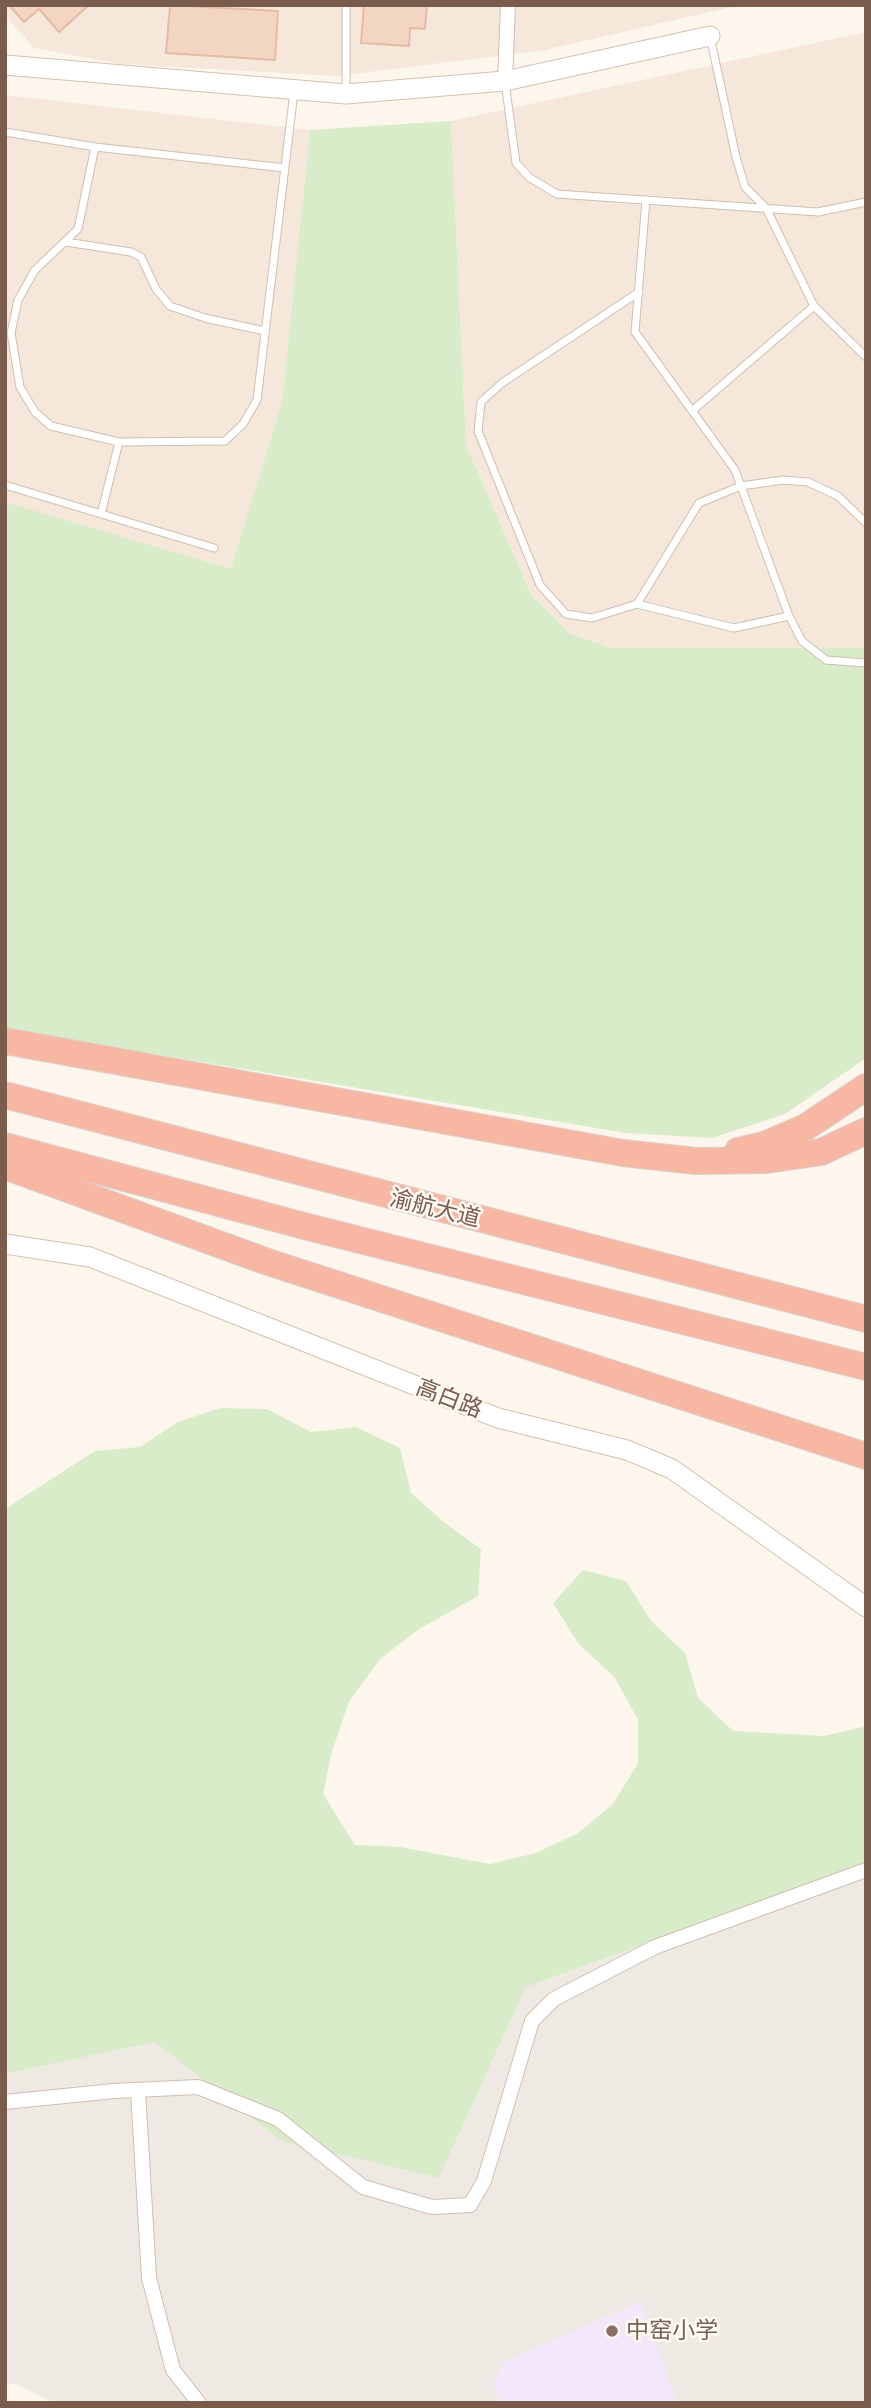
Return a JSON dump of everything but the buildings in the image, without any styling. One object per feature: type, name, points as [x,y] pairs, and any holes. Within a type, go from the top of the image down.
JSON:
[{"type":"highway","points":[[5,1041],[623,1153],[696,1161],[767,1160],[821,1152],[866,1131]]},
{"type":"highway","points":[[696,1161],[764,1145],[806,1127],[866,1087]]},
{"type":"highway","name":"渝航大道","points":[[5,1095],[866,1319]]},
{"type":"highway","points":[[5,1146],[308,1227],[866,1367]]},
{"type":"highway","points":[[5,1166],[265,1261],[866,1456]]},
{"type":"street","points":[[505,81],[508,5]]},
{"type":"street","points":[[5,65],[295,92],[346,94],[505,81],[710,36]]},
{"type":"street","name":"高白路","points":[[5,1244],[90,1257],[498,1418],[638,1455],[672,1469],[866,1606]]},
{"type":"street","points":[[5,2102],[198,2087],[278,2119],[363,2187],[432,2207],[470,2205],[484,2182],[532,2021],[554,1999],[655,1947],[866,1870]]},
{"type":"street","points":[[138,2091],[149,2278],[173,2370],[199,2403]]},
{"type":"lane","points":[[346,5],[346,94]]},
{"type":"lane","points":[[710,36],[745,187],[766,208],[814,306],[866,357]]},
{"type":"lane","points":[[505,81],[516,163],[530,178],[557,194],[818,212],[866,202]]},
{"type":"lane","points":[[96,147],[78,229],[35,270],[18,300],[11,332],[20,387],[35,412],[51,426],[118,442],[225,441],[243,424],[257,400],[295,92]]},
{"type":"lane","points":[[5,132],[96,147],[285,168]]},
{"type":"lane","points":[[646,200],[635,332],[735,470],[789,615],[802,641],[826,660],[866,663]]},
{"type":"lane","points":[[66,242],[131,252],[141,257],[156,289],[170,306],[205,318],[265,331]]},
{"type":"lane","points":[[639,292],[502,383],[481,402],[478,431],[540,585],[566,614],[592,618],[637,604],[734,628],[789,615]]},
{"type":"lane","points":[[692,411],[814,306]]},
{"type":"lane","points":[[5,312],[15,313]]},
{"type":"lane","points":[[101,513],[118,442]]},
{"type":"lane","points":[[637,604],[699,503],[741,486],[783,480],[808,482],[838,496],[866,523]]},
{"type":"lane","points":[[5,485],[214,548]]},
{"type":"shaded area","points":[[5,5],[740,5],[545,50],[337,76],[120,64],[34,48],[5,15]]},
{"type":"shaded area","points":[[866,32],[866,648],[611,648],[569,633],[531,594],[466,445],[451,121]]},
{"type":"shaded area","points":[[5,95],[310,130],[282,402],[231,570],[5,502]]},
{"type":"shaded area","points":[[866,1864],[866,2403],[54,2403],[16,2384],[5,2384],[5,2074],[155,2042],[281,2141],[439,2178],[526,1987]]},
{"type":"shaded area","name":"中窑小学","points":[[641,2301],[677,2403],[500,2403],[493,2384],[504,2362]]},
{"type":"green space","points":[[451,121],[466,445],[531,594],[569,633],[611,648],[866,648],[866,1058],[785,1114],[712,1138],[626,1133],[5,1029],[5,502],[231,569],[282,402],[310,130]]},
{"type":"green space","points":[[220,1408],[267,1409],[311,1432],[356,1427],[400,1448],[411,1493],[445,1523],[481,1549],[478,1596],[419,1629],[380,1659],[349,1702],[332,1751],[323,1794],[355,1845],[400,1847],[490,1864],[536,1853],[578,1833],[613,1804],[638,1763],[638,1720],[615,1678],[578,1643],[553,1603],[583,1570],[626,1581],[651,1621],[685,1653],[698,1698],[733,1731],[824,1736],[866,1726],[866,1864],[526,1987],[439,2178],[281,2141],[155,2042],[5,2074],[5,1509],[95,1451],[140,1447],[178,1422]]},
{"type":"place","name":"中窑小学","points":[[612,2331]]}]
